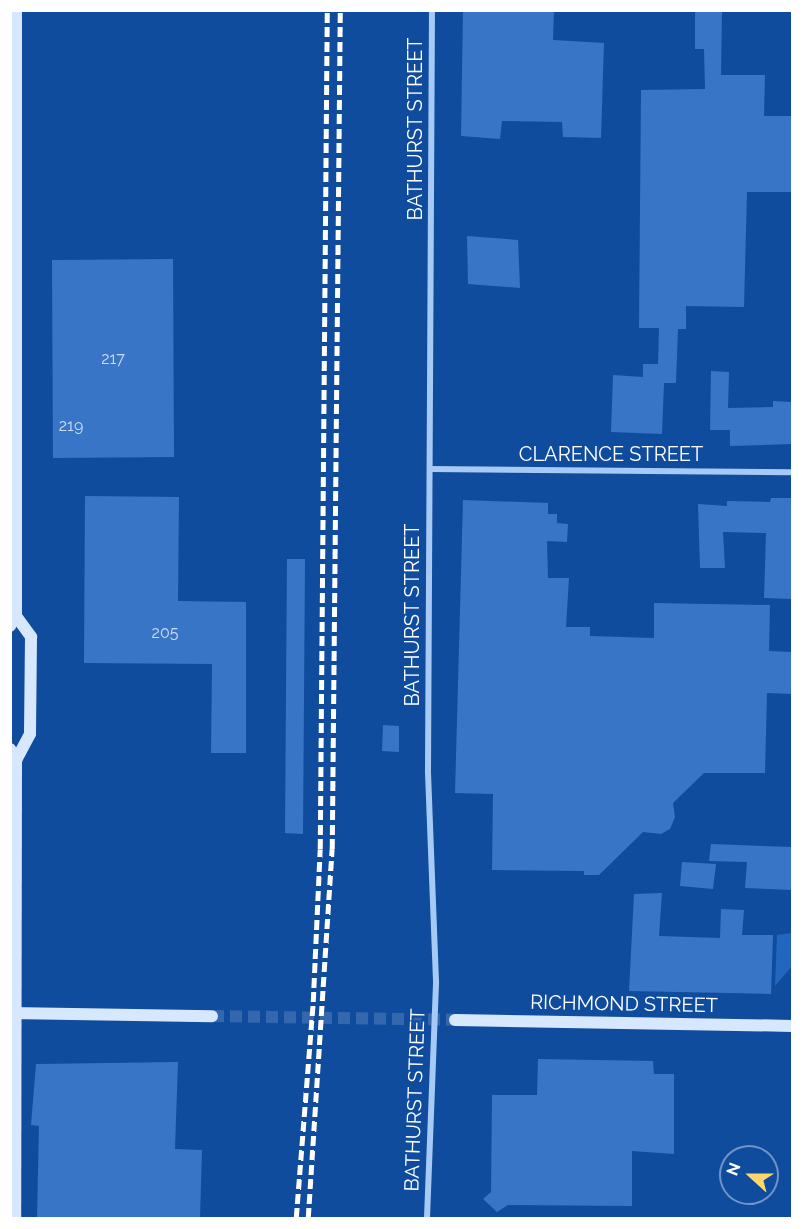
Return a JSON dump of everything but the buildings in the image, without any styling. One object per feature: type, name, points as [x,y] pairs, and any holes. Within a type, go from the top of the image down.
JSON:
[{"type":"main road","points":[[15,1218],[13,755],[30,734],[31,637],[13,621],[16,10]]},
{"type":"main road","points":[[13,1013],[212,1016]]},
{"type":"main road","name":"RICHMOND STREET","points":[[454,1020],[792,1026]]},
{"type":"street","name":"BATHURST STREET","points":[[427,1218],[436,981],[428,795],[432,10]]},
{"type":"street","name":"CLARENCE STREET","points":[[430,469],[792,472]]},
{"type":"shaded area","points":[[792,933],[792,966],[775,986],[777,935]]},
{"type":"tunnel","points":[[212,1016],[455,1020]]},
{"type":"railway","points":[[296,1218],[313,1002],[320,849],[327,10]]},
{"type":"railway","points":[[308,1218],[332,849],[340,10]]}]
